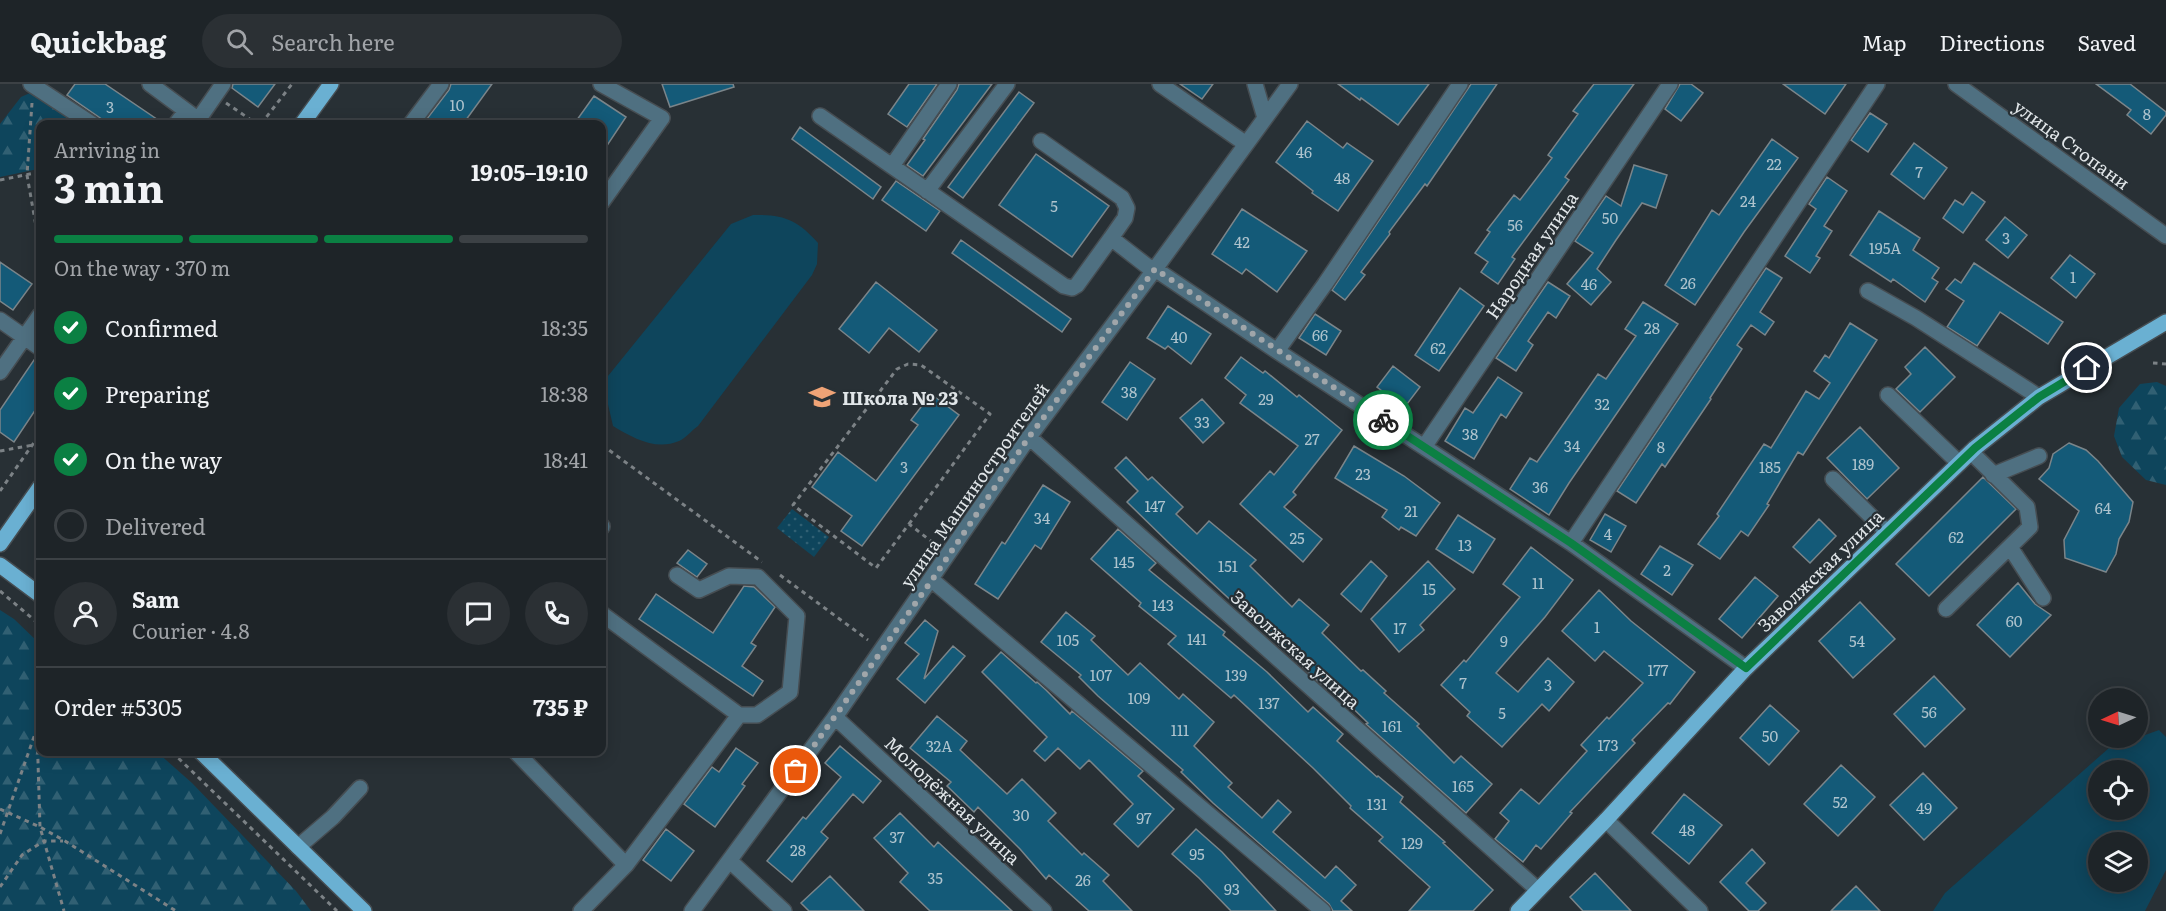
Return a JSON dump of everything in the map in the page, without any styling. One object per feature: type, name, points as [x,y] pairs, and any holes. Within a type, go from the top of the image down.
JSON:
[{"type":"main road","points":[[305,120],[331,84]]},
{"type":"main road","name":"Заволжская улица","points":[[1518,911],[1606,820],[1746,668],[1971,452],[2039,397],[2166,322]]},
{"type":"main road","points":[[0,544],[36,493]]},
{"type":"main road","points":[[0,565],[36,592]]},
{"type":"main road","points":[[205,756],[364,911]]},
{"type":"street","points":[[32,84],[86,120]]},
{"type":"street","points":[[150,84],[196,118],[223,84]]},
{"type":"street","points":[[414,120],[441,84]]},
{"type":"street","points":[[601,84],[662,118],[606,196]]},
{"type":"street","points":[[892,166],[949,84]]},
{"type":"street","points":[[927,191],[1007,84]]},
{"type":"street","points":[[1160,84],[1246,144]]},
{"type":"street","points":[[1255,84],[1265,118]]},
{"type":"street","name":"улица Машиностроителей","points":[[692,911],[835,717],[1029,437],[1290,84]]},
{"type":"street","points":[[1277,351],[1460,84]]},
{"type":"street","name":"Народная улица","points":[[1424,447],[1670,84]]},
{"type":"street","points":[[1571,543],[1877,84]]},
{"type":"street","name":"улица Стопани","points":[[1956,84],[2166,237]]},
{"type":"street","points":[[820,116],[1064,286],[1072,288],[1077,285],[1125,218],[1127,208],[1122,198],[1041,141]]},
{"type":"street","points":[[1110,238],[1147,266],[1155,269],[1571,543],[1746,668]]},
{"type":"street","points":[[1868,291],[1916,318],[2039,397]]},
{"type":"street","points":[[0,320],[36,345]]},
{"type":"street","points":[[0,372],[36,321]]},
{"type":"street","points":[[1888,395],[1959,463]]},
{"type":"street","name":"Заволжская улица","points":[[1029,437],[1538,890]]},
{"type":"street","points":[[1946,609],[2030,527],[2027,507],[1971,452]]},
{"type":"street","points":[[1993,475],[2039,456]]},
{"type":"street","points":[[1833,479],[1887,532]]},
{"type":"street","points":[[2010,547],[2043,598]]},
{"type":"street","points":[[606,617],[739,715],[757,715],[790,692],[798,616],[758,577],[729,576],[699,590],[677,575]]},
{"type":"street","points":[[932,580],[1323,911]]},
{"type":"street","points":[[581,911],[626,865],[739,715]]},
{"type":"street","name":"Молодёжная улица","points":[[835,717],[1044,911]]},
{"type":"street","points":[[520,756],[626,865]]},
{"type":"street","points":[[298,847],[333,817],[360,788]]},
{"type":"street","points":[[1606,820],[1700,911]]},
{"type":"street","points":[[730,861],[784,911]]},
{"type":"path","points":[[32,84],[27,175],[36,226]]},
{"type":"path","points":[[264,120],[292,84]]},
{"type":"path","points":[[0,180],[36,173]]},
{"type":"path","points":[[2154,363],[2166,364]]},
{"type":"path","points":[[908,364],[921,365],[990,414],[909,524],[876,568],[793,505],[897,369],[908,364]]},
{"type":"path","points":[[0,491],[36,440]]},
{"type":"path","points":[[0,451],[33,445]]},
{"type":"path","points":[[606,448],[764,563]]},
{"type":"path","points":[[909,524],[938,546]]},
{"type":"path","points":[[773,570],[868,640]]},
{"type":"path","points":[[0,591],[36,622]]},
{"type":"path","points":[[0,834],[36,732]]},
{"type":"path","points":[[38,756],[40,827],[64,911]]},
{"type":"path","points":[[176,756],[337,911]]},
{"type":"path","points":[[0,809],[65,841],[176,911]]},
{"type":"path","points":[[0,887],[22,855],[44,841],[65,841]]},
{"type":"green space","points":[[30,93],[38,93],[78,120],[36,120],[36,169],[0,177],[0,124],[21,97]]},
{"type":"green space","points":[[753,215],[781,217],[797,224],[811,235],[818,243],[817,264],[812,275],[698,426],[684,438],[670,444],[653,444],[637,439],[613,426],[607,400],[608,376],[731,224]]},
{"type":"green space","points":[[2157,382],[2166,386],[2166,485],[2146,480],[2122,457],[2114,436],[2119,408],[2140,384]]},
{"type":"green space","points":[[792,509],[829,537],[814,557],[777,528]]},
{"type":"green space","points":[[0,610],[14,619],[36,640],[36,756],[162,756],[192,783],[296,891],[311,911],[0,911]]},
{"type":"green space","points":[[2159,730],[2166,737],[2166,870],[2145,911],[1933,911],[1945,893],[2088,767],[2088,820],[2148,820],[2148,760],[2095,760],[2109,748],[2148,748],[2148,734]]},
{"type":"building","points":[[75,84],[105,84],[158,120],[103,120],[67,95]]},
{"type":"building","points":[[233,84],[275,84],[258,107],[232,88]]},
{"type":"building","points":[[451,84],[492,84],[466,120],[426,120]]},
{"type":"building","points":[[662,84],[733,84],[734,87],[670,107]]},
{"type":"building","points":[[909,84],[937,84],[907,127],[888,114]]},
{"type":"building","points":[[959,84],[992,84],[923,176],[907,165]]},
{"type":"building","points":[[1180,84],[1213,84],[1202,99]]},
{"type":"building","points":[[1338,84],[1429,84],[1398,125]]},
{"type":"building","points":[[1471,84],[1497,84],[1427,186],[1425,184],[1389,232],[1390,234],[1361,272],[1365,275],[1345,300],[1332,290]]},
{"type":"building","points":[[1594,84],[1634,84],[1565,177],[1569,180],[1512,257],[1515,259],[1498,284],[1481,272],[1488,262],[1475,253],[1490,232],[1487,230],[1514,195],[1520,200],[1552,158],[1548,155],[1578,114],[1573,111]]},
{"type":"building","points":[[1680,84],[1691,84],[1703,93],[1681,121],[1665,109]]},
{"type":"building","points":[[1783,84],[1846,84],[1825,114]]},
{"type":"building","points":[[2096,84],[2130,84],[2166,112],[2166,115],[2151,134],[2127,115],[2131,110]]},
{"type":"building","points":[[1019,92],[1034,103],[963,198],[948,187]]},
{"type":"building","points":[[594,96],[626,117],[606,147],[606,120],[577,120]]},
{"type":"building","points":[[1870,113],[1887,124],[1868,152],[1851,140]]},
{"type":"building","points":[[1307,121],[1343,148],[1347,143],[1373,161],[1338,211],[1312,193],[1313,191],[1276,162]]},
{"type":"building","points":[[800,127],[881,187],[873,199],[792,139]]},
{"type":"building","points":[[1772,139],[1798,158],[1695,305],[1665,285],[1712,210],[1719,215]]},
{"type":"building","points":[[1914,143],[1947,168],[1924,199],[1891,174]]},
{"type":"building","points":[[1036,154],[1109,206],[1072,257],[999,205]]},
{"type":"building","points":[[1634,165],[1667,175],[1656,208],[1642,203],[1597,269],[1611,282],[1591,305],[1567,284],[1593,253],[1575,241],[1606,196],[1621,206]]},
{"type":"building","points":[[1827,177],[1847,191],[1824,226],[1832,231],[1816,256],[1820,258],[1810,273],[1785,256],[1816,209],[1809,204]]},
{"type":"building","points":[[896,181],[940,211],[926,231],[882,200]]},
{"type":"building","points":[[1972,192],[1985,202],[1963,233],[1943,218],[1955,200],[1963,205]]},
{"type":"building","points":[[1242,209],[1307,251],[1277,292],[1246,269],[1242,274],[1212,254]]},
{"type":"building","points":[[1879,211],[1920,238],[1913,250],[1939,268],[1932,278],[1938,282],[1925,302],[1893,279],[1891,282],[1850,255]]},
{"type":"building","points":[[2005,217],[2027,235],[2008,258],[1986,240]]},
{"type":"building","points":[[961,240],[1071,319],[1062,332],[952,253]]},
{"type":"building","points":[[2070,255],[2095,274],[2076,298],[2051,278]]},
{"type":"building","points":[[0,262],[32,284],[13,310],[0,301]]},
{"type":"building","points":[[1974,263],[2063,322],[2048,344],[2000,312],[1977,346],[1947,327],[1964,301],[1946,289],[1955,279],[1961,283]]},
{"type":"building","points":[[1766,268],[1782,278],[1760,312],[1774,322],[1765,335],[1751,325],[1737,345],[1742,349],[1711,399],[1665,467],[1662,464],[1636,503],[1617,491]]},
{"type":"building","points":[[876,282],[937,330],[919,352],[889,328],[869,353],[839,329]]},
{"type":"building","points":[[1548,282],[1570,296],[1556,318],[1548,312],[1528,341],[1533,345],[1516,371],[1496,358]]},
{"type":"building","points":[[1460,288],[1484,306],[1439,371],[1415,355]]},
{"type":"building","points":[[1643,302],[1678,324],[1549,515],[1510,489],[1530,458],[1537,462],[1598,374],[1606,379],[1636,336],[1625,329]]},
{"type":"building","points":[[1168,306],[1211,334],[1191,364],[1168,346],[1165,349],[1147,338]]},
{"type":"building","points":[[1315,314],[1341,331],[1326,355],[1299,338]]},
{"type":"building","points":[[1850,323],[1877,340],[1803,455],[1798,452],[1767,504],[1769,505],[1748,536],[1741,531],[1720,559],[1698,544],[1719,516],[1717,514],[1764,444],[1771,448],[1806,391],[1819,399],[1830,383],[1814,371],[1825,355],[1829,358]]},
{"type":"building","points":[[1925,347],[1955,377],[1920,412],[1896,389],[1911,374],[1905,367]]},
{"type":"building","points":[[36,357],[36,409],[14,442],[0,432],[0,410]]},
{"type":"building","points":[[1241,357],[1263,373],[1265,371],[1297,397],[1299,395],[1342,430],[1293,492],[1296,495],[1284,507],[1322,539],[1303,562],[1240,504],[1270,471],[1274,475],[1298,446],[1240,403],[1246,395],[1225,378]]},
{"type":"building","points":[[1130,362],[1155,379],[1127,420],[1102,402]]},
{"type":"building","points":[[1393,366],[1420,387],[1404,408],[1377,387]]},
{"type":"building","points":[[1498,377],[1522,393],[1506,418],[1501,414],[1474,459],[1445,441],[1465,408],[1473,413]]},
{"type":"building","points":[[931,394],[959,415],[862,546],[841,531],[852,516],[812,487],[838,452],[876,481],[918,425],[911,420]]},
{"type":"building","points":[[1202,399],[1224,423],[1203,443],[1180,418]]},
{"type":"building","points":[[1860,427],[1899,468],[1867,499],[1827,458]]},
{"type":"building","points":[[2069,443],[2086,450],[2098,461],[2133,502],[2129,522],[2119,539],[2116,554],[2106,572],[2065,558],[2064,540],[2079,511],[2039,479],[2049,468],[2053,454]]},
{"type":"building","points":[[1354,446],[1404,476],[1440,503],[1416,536],[1401,527],[1399,530],[1382,517],[1387,510],[1335,478]]},
{"type":"building","points":[[1126,457],[1148,480],[1152,477],[1183,507],[1176,514],[1197,534],[1209,521],[1256,560],[1250,566],[1292,607],[1299,599],[1329,625],[1322,633],[1361,671],[1363,670],[1386,691],[1384,693],[1419,724],[1417,726],[1454,763],[1461,756],[1492,784],[1466,813],[1366,724],[1368,723],[1330,686],[1327,689],[1320,683],[1127,502],[1138,491],[1115,468]]},
{"type":"building","points":[[1983,477],[2016,509],[1929,596],[1896,564]]},
{"type":"building","points":[[1043,485],[1070,502],[1041,549],[1035,545],[998,599],[975,584],[1002,542],[1005,544]]},
{"type":"building","points":[[1605,514],[1626,526],[1611,552],[1590,540]]},
{"type":"building","points":[[1458,515],[1495,539],[1473,573],[1436,549]]},
{"type":"building","points":[[1819,519],[1836,536],[1810,563],[1793,547]]},
{"type":"building","points":[[1118,529],[1156,563],[1149,570],[1225,632],[1223,635],[1267,672],[1308,712],[1313,707],[1343,734],[1337,741],[1403,797],[1400,802],[1445,842],[1443,843],[1493,890],[1473,911],[1409,911],[1430,887],[1379,841],[1383,837],[1350,808],[1351,806],[1313,768],[1234,695],[1231,698],[1168,644],[1176,636],[1139,606],[1141,603],[1091,559]]},
{"type":"building","points":[[1660,546],[1693,565],[1672,595],[1641,574]]},
{"type":"building","points":[[1531,547],[1573,580],[1545,617],[1496,673],[1518,692],[1548,658],[1574,682],[1549,711],[1542,704],[1502,747],[1467,716],[1470,712],[1441,685],[1464,660],[1466,662],[1520,597],[1503,584]]},
{"type":"building","points":[[688,550],[707,564],[697,577],[677,563]]},
{"type":"building","points":[[1371,561],[1387,576],[1361,612],[1341,594]]},
{"type":"building","points":[[1428,561],[1455,589],[1420,625],[1424,630],[1399,652],[1371,619]]},
{"type":"building","points":[[1755,577],[1778,596],[1742,638],[1719,619]]},
{"type":"building","points":[[2018,583],[2035,604],[2051,615],[2010,657],[1977,625]]},
{"type":"building","points":[[744,586],[754,587],[775,607],[751,643],[756,646],[742,666],[763,681],[753,696],[639,619],[656,594],[713,633]]},
{"type":"building","points":[[1599,590],[1631,621],[1695,672],[1670,704],[1668,703],[1632,740],[1635,743],[1570,812],[1572,813],[1541,849],[1536,845],[1523,862],[1495,839],[1509,821],[1500,813],[1521,789],[1539,804],[1587,751],[1581,745],[1643,683],[1604,651],[1595,661],[1562,631]]},
{"type":"building","points":[[1860,602],[1895,639],[1853,678],[1819,641]]},
{"type":"building","points":[[1066,612],[1095,636],[1091,640],[1128,675],[1140,663],[1179,699],[1183,694],[1214,722],[1194,746],[1232,783],[1228,787],[1262,818],[1278,800],[1291,812],[1273,832],[1325,878],[1336,866],[1356,885],[1341,901],[1352,911],[1333,911],[1329,904],[1213,803],[1181,772],[1183,770],[1098,696],[1079,677],[1081,675],[1041,642]]},
{"type":"building","points":[[925,620],[938,631],[924,679],[953,646],[965,656],[925,703],[897,679],[919,654],[905,643]]},
{"type":"building","points":[[1001,652],[1046,690],[1070,714],[1072,711],[1143,771],[1138,776],[1174,809],[1138,847],[1114,824],[1133,804],[1089,760],[1080,769],[1058,748],[1045,761],[1034,751],[1047,737],[982,672]]},
{"type":"building","points":[[1934,676],[1965,709],[1925,747],[1894,714]]},
{"type":"building","points":[[1770,705],[1799,731],[1769,765],[1740,738]]},
{"type":"building","points":[[937,716],[967,741],[960,750],[1007,794],[1022,779],[1056,813],[1048,821],[1082,855],[1084,853],[1109,875],[1103,881],[1132,911],[1089,911],[1049,875],[1046,879],[978,807],[974,812],[947,786],[951,782],[910,748]]},
{"type":"building","points":[[840,746],[881,781],[863,803],[853,794],[821,832],[828,838],[792,882],[767,861],[803,817],[806,819],[841,777],[825,763]]},
{"type":"building","points":[[736,748],[758,763],[742,784],[745,786],[715,827],[684,804],[712,767],[719,772]]},
{"type":"building","points":[[1841,765],[1875,797],[1838,836],[1804,804]]},
{"type":"building","points":[[1923,773],[1957,808],[1924,840],[1890,805]]},
{"type":"building","points":[[1684,794],[1722,825],[1689,864],[1652,833]]},
{"type":"building","points":[[900,813],[934,847],[938,842],[1012,911],[930,911],[900,882],[908,873],[874,838]]},
{"type":"building","points":[[666,829],[694,851],[671,881],[643,860]]},
{"type":"building","points":[[1196,829],[1222,852],[1276,911],[1231,911],[1172,854]]},
{"type":"building","points":[[1752,849],[1765,863],[1746,883],[1766,903],[1758,911],[1749,911],[1720,882]]},
{"type":"building","points":[[1595,873],[1631,911],[1583,911],[1570,897]]},
{"type":"building","points":[[830,876],[864,911],[809,911],[801,903]]},
{"type":"building","points":[[1856,886],[1880,911],[1831,911]]},
{"type":"way so far","points":[[796,771],[932,580],[1029,437],[1155,269],[1383,420]]},
{"type":"place","name":"Школа № 23","points":[[822,397]]},
{"type":"route","points":[[1383,420],[1571,543],[1746,668],[1975,448],[2039,397],[2087,368]]}]
